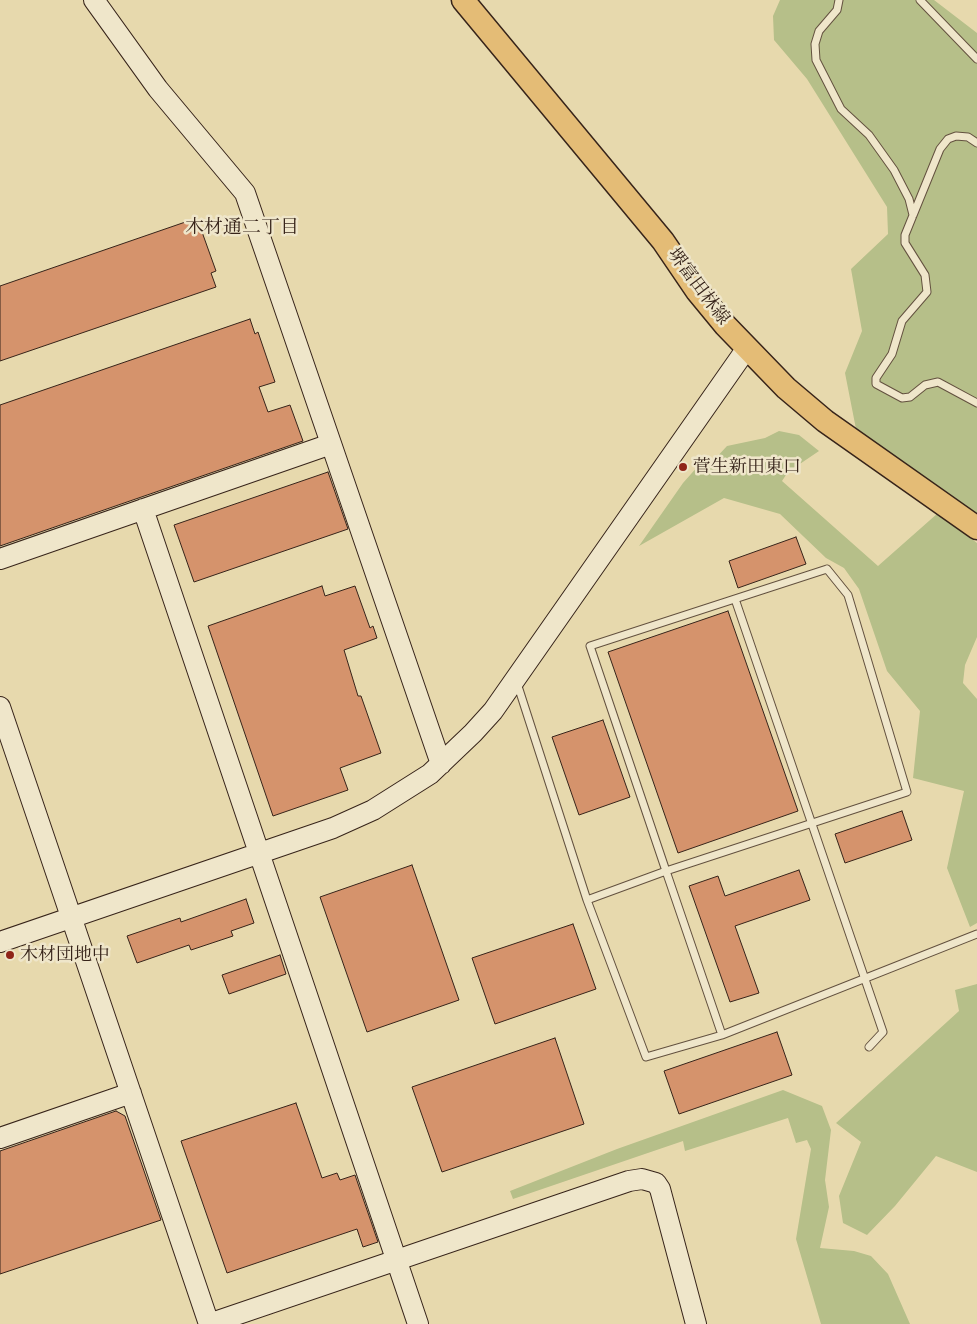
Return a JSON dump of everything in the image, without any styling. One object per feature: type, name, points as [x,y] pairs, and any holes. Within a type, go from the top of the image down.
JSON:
[{"type":"main road","name":"堺富田林線","points":[[463,0],[663,240],[697,291],[747,348],[805,405],[977,528]]},
{"type":"street","points":[[94,0],[158,89],[246,194],[440,764]]},
{"type":"street","points":[[0,942],[332,828],[373,810],[413,786],[473,733],[516,679],[747,348]]},
{"type":"street","points":[[0,559],[331,444]]},
{"type":"street","points":[[143,509],[418,1324]]},
{"type":"street","points":[[0,707],[209,1324],[629,1182],[649,1179],[656,1183],[660,1189],[696,1324]]},
{"type":"street","points":[[0,1138],[131,1093]]},
{"type":"lane","points":[[839,0],[837,10],[820,31],[815,44],[816,60],[841,109],[873,140],[894,170],[910,199],[913,216]]},
{"type":"lane","points":[[920,0],[977,59]]},
{"type":"lane","points":[[977,143],[968,137],[956,136],[948,139],[940,149],[913,216],[905,243],[925,275],[927,292],[902,321],[892,354],[886,366],[879,372],[876,384],[902,398],[910,397],[925,385],[938,382],[977,403]]},
{"type":"lane","points":[[587,900],[666,871],[907,792],[848,595],[827,569],[590,646],[666,871],[722,1035]]},
{"type":"lane","points":[[735,599],[866,976],[883,1032],[869,1047]]},
{"type":"lane","points":[[516,679],[587,900],[646,1057],[722,1035],[866,976],[977,934]]},
{"type":"green space","points":[[780,0],[934,0],[977,33],[977,521],[856,429],[845,373],[862,331],[851,269],[888,234],[887,207],[807,79],[774,40],[773,16]]},
{"type":"green space","points":[[779,431],[799,435],[819,451],[788,472],[782,481],[878,566],[938,513],[977,543],[977,637],[965,665],[963,683],[977,699],[977,923],[970,927],[947,868],[964,791],[913,778],[920,711],[887,671],[859,589],[844,568],[826,558],[780,514],[724,498],[639,546],[683,483],[699,465],[714,460],[727,446],[765,438]]},
{"type":"green space","points":[[977,984],[977,1172],[936,1156],[895,1206],[867,1235],[843,1223],[839,1196],[861,1142],[836,1123],[959,1011],[955,990]]},
{"type":"green space","points":[[783,1090],[822,1106],[831,1130],[825,1180],[829,1207],[820,1248],[854,1251],[871,1256],[888,1274],[910,1324],[821,1324],[796,1239],[811,1149],[807,1140],[796,1143],[788,1118],[685,1151],[683,1141],[513,1199],[510,1191],[617,1149]]},
{"type":"building","points":[[197,218],[216,271],[211,273],[216,287],[0,361],[0,286]]},
{"type":"building","points":[[250,319],[255,334],[258,332],[275,382],[259,387],[268,412],[290,405],[303,441],[0,546],[0,405]]},
{"type":"building","points":[[328,472],[348,529],[194,582],[174,525]]},
{"type":"building","points":[[796,537],[806,564],[738,588],[729,561]]},
{"type":"building","points":[[322,586],[325,596],[355,586],[370,628],[373,626],[377,638],[344,650],[358,696],[361,696],[381,753],[340,768],[348,790],[273,816],[208,626]]},
{"type":"building","points":[[728,611],[798,811],[678,853],[608,652]]},
{"type":"building","points":[[603,720],[630,797],[579,815],[552,737]]},
{"type":"building","points":[[902,811],[912,840],[845,863],[835,834]]},
{"type":"building","points":[[412,865],[459,1000],[367,1032],[320,897]]},
{"type":"building","points":[[799,870],[810,900],[735,926],[759,993],[730,1002],[689,886],[718,876],[725,896]]},
{"type":"building","points":[[246,899],[254,923],[231,931],[233,936],[191,950],[189,945],[137,963],[127,936],[180,918],[181,922]]},
{"type":"building","points":[[573,924],[596,989],[495,1024],[472,958]]},
{"type":"building","points":[[280,955],[286,974],[229,994],[222,975]]},
{"type":"building","points":[[777,1032],[792,1075],[679,1114],[664,1071]]},
{"type":"building","points":[[555,1038],[584,1124],[442,1172],[412,1087]]},
{"type":"building","points":[[296,1103],[322,1178],[337,1173],[340,1180],[355,1175],[378,1242],[363,1247],[357,1229],[227,1273],[181,1141]]},
{"type":"building","points":[[116,1111],[125,1116],[161,1220],[0,1274],[0,1151]]},
{"type":"place","name":"菅生新田東口","points":[[683,467]]},
{"type":"place","name":"木材団地中","points":[[10,955]]},
{"type":"district","name":"木材通二丁目","points":[[242,228]]}]
